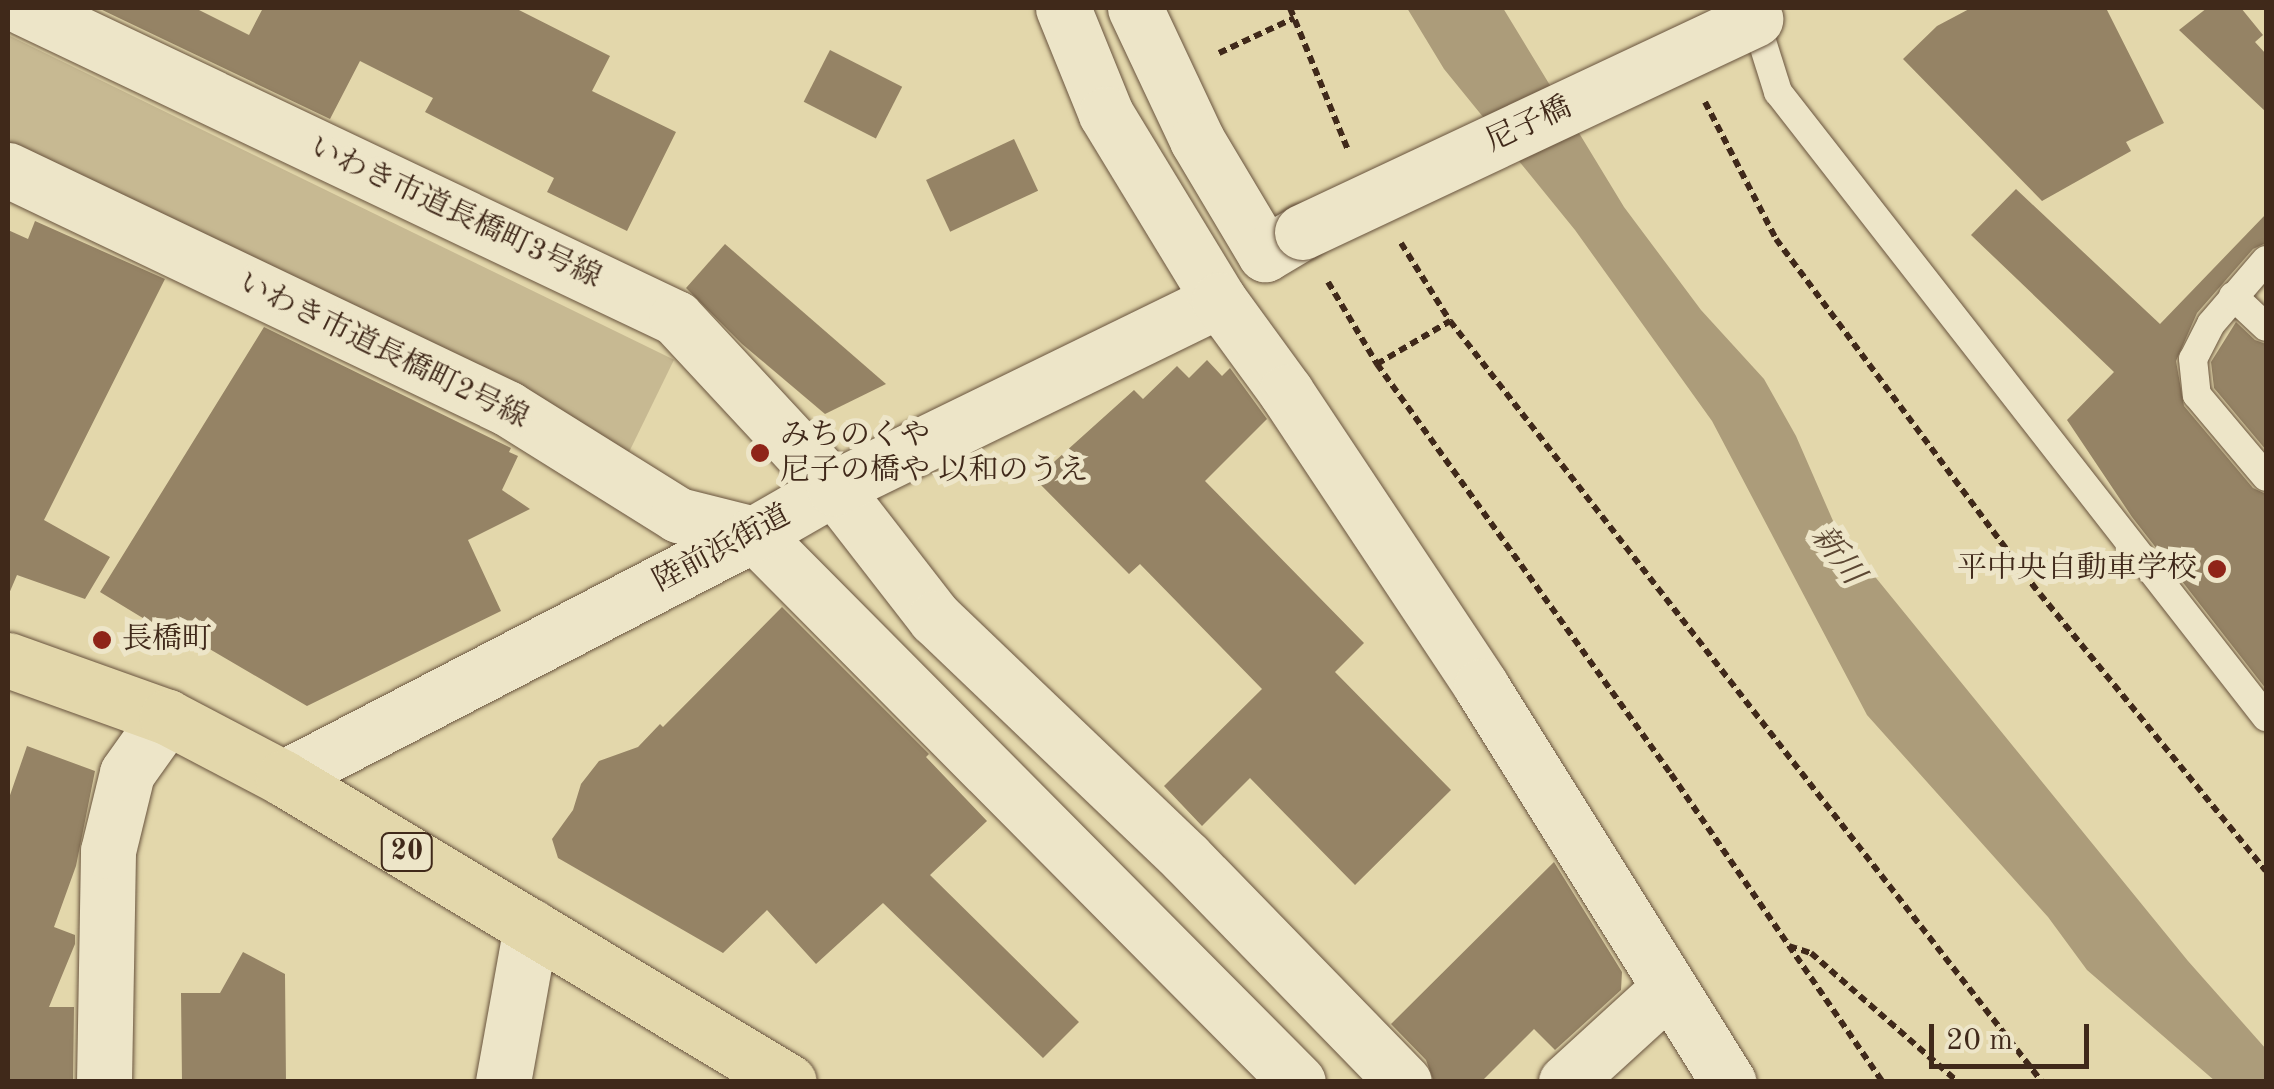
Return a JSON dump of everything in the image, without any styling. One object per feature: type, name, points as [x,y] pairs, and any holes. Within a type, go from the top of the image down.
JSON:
[{"type":"main road","name":"20","points":[[8,660],[168,718],[283,778],[790,1082]]},
{"type":"street","name":"いわき市道長橋町3号線","points":[[24,8],[676,318],[834,488],[935,618],[1185,857],[1404,1082]]},
{"type":"street","points":[[1063,8],[1106,114],[1219,300],[1286,392],[1481,686],[1728,1082]]},
{"type":"street","name":"尼子橋","points":[[1136,8],[1197,140],[1265,254],[1302,232],[1762,11]]},
{"type":"street","name":"いわき市道長橋町2号線","points":[[8,170],[507,408],[678,514],[754,534]]},
{"type":"street","name":"陸前浜街道","points":[[283,778],[754,534],[834,488],[1219,300]]},
{"type":"street","points":[[754,534],[1298,1082]]},
{"type":"street","points":[[104,1082],[108,851],[127,773],[168,718]]},
{"type":"street","points":[[503,1082],[531,926]]},
{"type":"street","points":[[1566,1082],[1668,989]]},
{"type":"lane","points":[[1762,11],[1778,92],[2266,717]]},
{"type":"lane","points":[[2266,260],[2233,296],[2193,359],[2197,395],[2266,478]]},
{"type":"lane","points":[[2233,296],[2266,327]]},
{"type":"path","points":[[1290,8],[1353,162]]},
{"type":"path","points":[[1219,53],[1294,18]]},
{"type":"path","points":[[1212,38],[1226,72]]},
{"type":"path","points":[[1699,90],[1776,239],[2040,594],[2266,871]]},
{"type":"path","points":[[1390,227],[1450,321],[2042,1082]]},
{"type":"path","points":[[1302,232],[1377,364],[1671,774],[1882,1082]]},
{"type":"path","points":[[1377,364],[1450,321]]},
{"type":"path","points":[[1788,946],[1811,954],[1958,1082]]},
{"type":"shaded area","points":[[8,35],[674,360],[628,454],[8,152]]},
{"type":"water","name":"新川","points":[[1407,8],[1503,8],[1624,207],[1701,310],[1764,379],[1796,436],[1837,530],[2188,961],[2266,1049],[2266,1081],[2215,1081],[2087,970],[2048,917],[1867,715],[1712,421],[1575,230],[1444,69]]},
{"type":"building","points":[[98,8],[195,8],[249,35],[263,8],[515,8],[610,56],[592,91],[676,132],[627,231],[547,192],[554,178],[425,112],[433,98],[360,61],[330,119]]},
{"type":"building","points":[[1971,8],[2106,8],[2164,123],[2126,142],[2131,151],[2042,201],[1903,59],[1937,26]]},
{"type":"building","points":[[2207,8],[2241,8],[2263,35],[2255,42],[2266,54],[2266,112],[2179,30]]},
{"type":"building","points":[[830,50],[902,87],[876,138],[804,102]]},
{"type":"building","points":[[1014,139],[1038,191],[950,232],[926,180]]},
{"type":"building","name":"平中央自動車学校","points":[[2016,189],[2160,324],[2266,214],[2266,243],[2253,249],[2197,313],[2176,361],[2184,406],[2253,488],[2266,494],[2266,689],[2132,517],[2067,420],[2114,372],[1971,235]]},
{"type":"building","points":[[35,221],[165,279],[44,520],[110,557],[85,599],[17,575],[8,596],[8,230],[28,239]]},
{"type":"building","points":[[725,244],[886,384],[825,414],[742,344],[686,288]]},
{"type":"building","points":[[2236,322],[2255,340],[2266,344],[2266,450],[2214,388],[2211,362]]},
{"type":"building","points":[[264,327],[511,448],[509,452],[518,456],[502,490],[530,509],[468,540],[501,611],[307,706],[155,617],[151,623],[100,592]]},
{"type":"building","points":[[1207,360],[1222,376],[1230,368],[1267,419],[1205,481],[1364,643],[1335,672],[1451,790],[1355,885],[1250,778],[1202,826],[1164,786],[1262,689],[1140,564],[1129,574],[1035,479],[1134,390],[1143,399],[1177,366],[1189,378]]},
{"type":"building","points":[[782,607],[929,754],[926,757],[987,821],[930,875],[1079,1022],[1043,1058],[883,903],[816,964],[767,910],[723,953],[558,858],[552,839],[573,810],[581,784],[599,761],[638,747],[660,724],[663,727]]},
{"type":"building","points":[[27,746],[95,771],[76,866],[54,927],[75,935],[75,944],[49,1007],[74,1007],[73,1082],[8,1082],[8,801]]},
{"type":"building","points":[[1554,862],[1622,972],[1621,990],[1555,1050],[1534,1029],[1481,1082],[1434,1082],[1426,1060],[1391,1024]]},
{"type":"building","points":[[243,952],[285,974],[286,1082],[182,1082],[181,993],[220,993]]},
{"type":"place","name":"みちのくや 尼子の橋や 以和のうえ","points":[[760,453]]},
{"type":"place","name":"平中央自動車学校","points":[[2217,569]]},
{"type":"place","name":"長橋町","points":[[102,640]]}]
